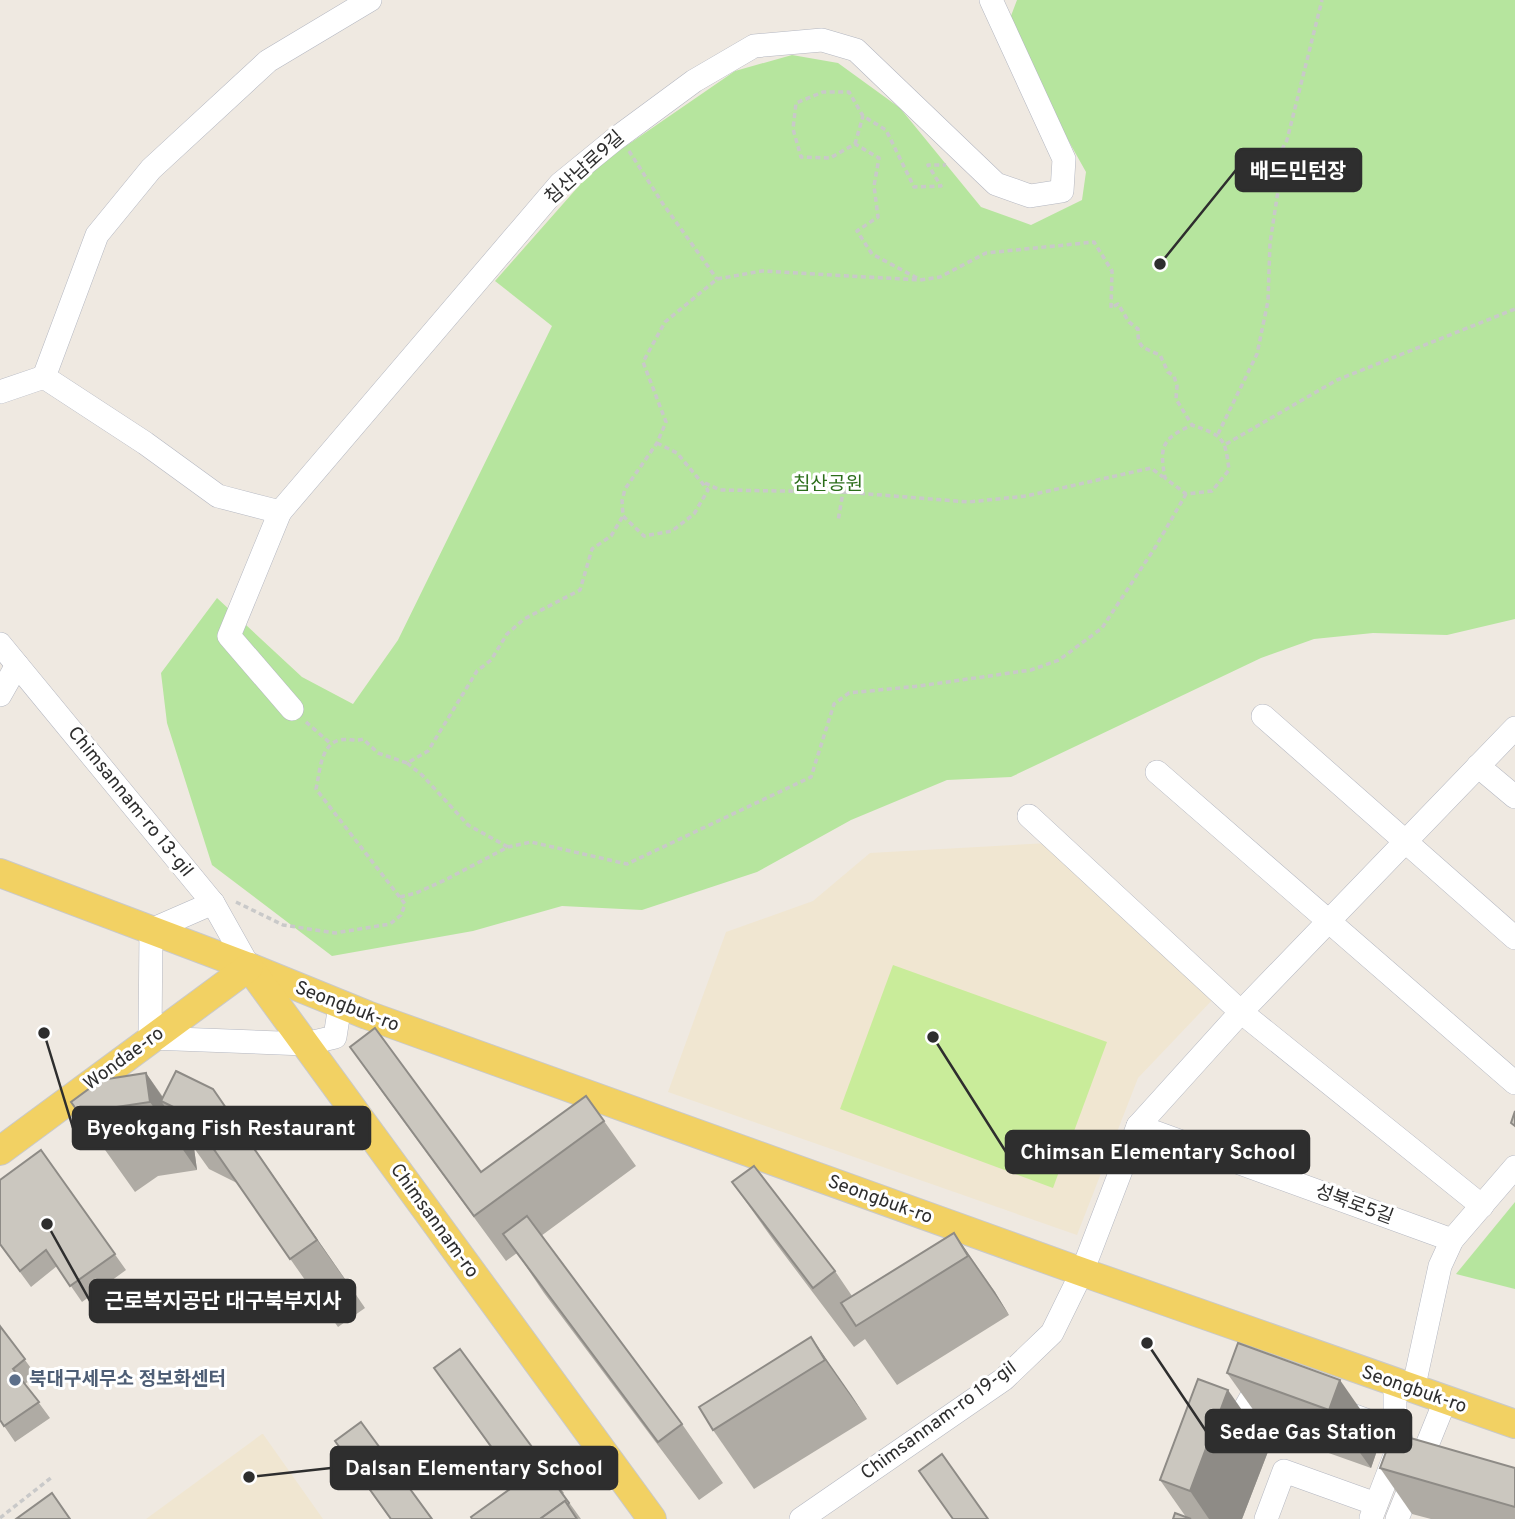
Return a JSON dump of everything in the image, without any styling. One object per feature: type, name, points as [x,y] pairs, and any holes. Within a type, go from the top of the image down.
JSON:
[{"type":"main road","points":[[0,873],[249,967]]},
{"type":"main road","name":"Seongbuk-ro","points":[[249,967],[340,1004],[1082,1272],[1515,1424]]},
{"type":"main road","name":"Wondae-ro","points":[[1,1149],[249,967]]},
{"type":"main road","name":"Chimsannam-ro","points":[[249,967],[652,1519]]},
{"type":"street","points":[[0,393],[44,377],[97,234],[151,170],[268,61],[370,0]]},
{"type":"street","name":"침산남로9길","points":[[292,709],[229,636],[279,512],[561,184],[619,136],[694,81],[754,46],[822,40],[856,50],[996,184],[1030,195],[1062,191],[1064,159],[990,0]]},
{"type":"street","points":[[44,377],[145,443],[218,496],[279,512]]},
{"type":"street","name":"Chimsannam-ro 13-gil","points":[[0,644],[212,903],[249,967]]},
{"type":"street","points":[[0,695],[17,665]]},
{"type":"street","points":[[1263,716],[1515,938]]},
{"type":"street","points":[[1082,1272],[1138,1126],[1241,1012],[1515,728]]},
{"type":"street","points":[[1478,766],[1515,797]]},
{"type":"street","points":[[1157,772],[1515,1083]]},
{"type":"street","points":[[1029,816],[1241,1012],[1482,1206]]},
{"type":"street","points":[[212,903],[151,930],[150,1038],[305,1044],[335,1037],[340,1004]]},
{"type":"street","name":"성북로5길","points":[[1138,1126],[1452,1240]]},
{"type":"street","points":[[1266,1519],[1284,1471],[1373,1512],[1401,1440],[1395,1415],[1440,1266],[1452,1240],[1515,1167]]},
{"type":"street","name":"Chimsannam-ro 19-gil","points":[[801,1519],[1004,1379],[1052,1333],[1082,1272]]},
{"type":"street","points":[[1219,1452],[1252,1396],[1274,1387],[1299,1396]]},
{"type":"street","points":[[1397,1519],[1445,1401]]},
{"type":"street","points":[[1324,1405],[1399,1432]]},
{"type":"path","points":[[1218,434],[1257,354],[1268,301],[1270,243],[1278,191],[1274,164],[1287,140],[1322,0]]},
{"type":"path","points":[[863,117],[855,144],[830,158],[801,157],[793,129],[796,103],[823,92],[849,92],[863,117],[886,130],[914,187],[941,186],[928,165],[956,165]]},
{"type":"path","points":[[619,136],[663,204],[717,279]]},
{"type":"path","points":[[855,144],[879,158],[874,186],[878,217],[857,231],[872,254],[920,280]]},
{"type":"path","points":[[657,443],[677,453],[708,490],[694,514],[672,531],[644,536],[624,516],[622,501],[625,489],[657,443],[666,422],[643,362],[665,322],[717,279],[762,271],[920,280],[940,277],[986,253],[1094,242],[1112,271],[1111,308],[1118,304],[1129,322],[1138,329],[1138,340],[1143,347],[1160,355],[1168,372],[1174,376],[1177,399],[1192,425],[1218,434],[1226,444],[1229,470],[1212,491],[1186,494],[1151,468],[1026,496],[969,502],[843,492],[720,490],[703,482]]},
{"type":"path","points":[[1226,444],[1338,380],[1515,309]]},
{"type":"path","points":[[1165,478],[1161,455],[1171,435],[1192,425]]},
{"type":"path","points":[[838,520],[843,492]]},
{"type":"path","points":[[400,897],[445,880],[508,848],[531,842],[627,864],[811,777],[834,704],[849,693],[1031,670],[1059,660],[1102,628],[1156,546],[1186,494]]},
{"type":"path","points":[[407,762],[428,751],[477,671],[491,660],[507,634],[524,619],[580,590],[592,550],[611,536],[624,516]]},
{"type":"path","points":[[292,709],[330,743]]},
{"type":"path","points":[[212,903],[239,902],[283,925],[335,933],[390,924],[401,915],[405,904],[316,789],[323,756],[330,743],[342,739],[363,739],[378,753],[407,762],[468,825],[508,848]]},
{"type":"path","points":[[0,1518],[52,1478]]},
{"type":"shaded area","points":[[1049,843],[1216,996],[1138,1078],[1077,1235],[668,1092],[726,932],[813,901],[870,853]]},
{"type":"shaded area","points":[[262,1434],[323,1519],[146,1519]]},
{"type":"green space","name":"침산공원","points":[[1017,0],[1515,0],[1515,619],[1447,635],[1373,633],[1314,639],[1261,658],[1011,777],[947,780],[851,820],[757,872],[642,910],[562,906],[473,931],[332,956],[212,865],[167,723],[161,673],[217,598],[302,677],[353,704],[398,640],[552,326],[495,281],[585,179],[610,157],[735,71],[792,55],[838,63],[900,108],[981,207],[1031,225],[1082,200],[1086,172],[1006,29]]},
{"type":"green space","points":[[893,965],[1107,1042],[1053,1188],[840,1109]]},
{"type":"green space","points":[[1515,1202],[1515,1289],[1456,1274]]},
{"type":"building","points":[[375,1028],[481,1172],[586,1096],[604,1121],[474,1216],[350,1047]]},
{"type":"building","points":[[176,1071],[213,1089],[317,1240],[290,1259],[190,1115],[161,1101]]},
{"type":"building","points":[[146,1073],[150,1102],[110,1108],[87,1124],[71,1102],[101,1080]]},
{"type":"building","points":[[41,1150],[115,1254],[70,1286],[46,1250],[20,1271],[0,1244],[0,1180]]},
{"type":"building","points":[[754,1166],[835,1271],[813,1288],[732,1182]]},
{"type":"building","points":[[527,1216],[682,1424],[658,1442],[503,1234]]},
{"type":"building","points":[[954,1233],[968,1256],[856,1326],[841,1303]]},
{"type":"building","name":"북대구세무소 정보화센터","points":[[0,1326],[25,1359],[13,1369],[39,1402],[4,1426],[0,1420]]},
{"type":"building","points":[[811,1337],[825,1360],[713,1430],[699,1407]]},
{"type":"building","points":[[1238,1343],[1340,1380],[1329,1410],[1227,1373]]},
{"type":"building","points":[[460,1349],[532,1447],[506,1467],[434,1368]]},
{"type":"building","points":[[1198,1379],[1228,1390],[1190,1491],[1160,1480]]},
{"type":"building","points":[[361,1422],[432,1519],[391,1519],[335,1441]]},
{"type":"building","points":[[1393,1433],[1515,1468],[1515,1507],[1380,1468]]},
{"type":"building","points":[[942,1454],[988,1519],[953,1519],[919,1471]]},
{"type":"building","points":[[542,1466],[569,1503],[567,1505],[565,1501],[540,1519],[472,1519],[471,1517]]},
{"type":"building","points":[[52,1493],[70,1519],[16,1519]]},
{"type":"building","points":[[565,1501],[577,1519],[540,1519]]},
{"type":"building","points":[[1175,1513],[1191,1519],[1173,1519]]},
{"type":"place","name":"배드민턴장","points":[[1160,264]]},
{"type":"place","name":"Byeokgang Fish Restaurant","points":[[44,1033]]},
{"type":"place","name":"Chimsan Elementary School","points":[[933,1037]]},
{"type":"place","name":"근로복지공단 대구북부지사","points":[[47,1224]]},
{"type":"place","name":"Sedae Gas Station","points":[[1147,1343]]},
{"type":"place","name":"북대구세무소 정보화센터","points":[[15,1380]]},
{"type":"place","name":"Dalsan Elementary School","points":[[249,1477]]}]
